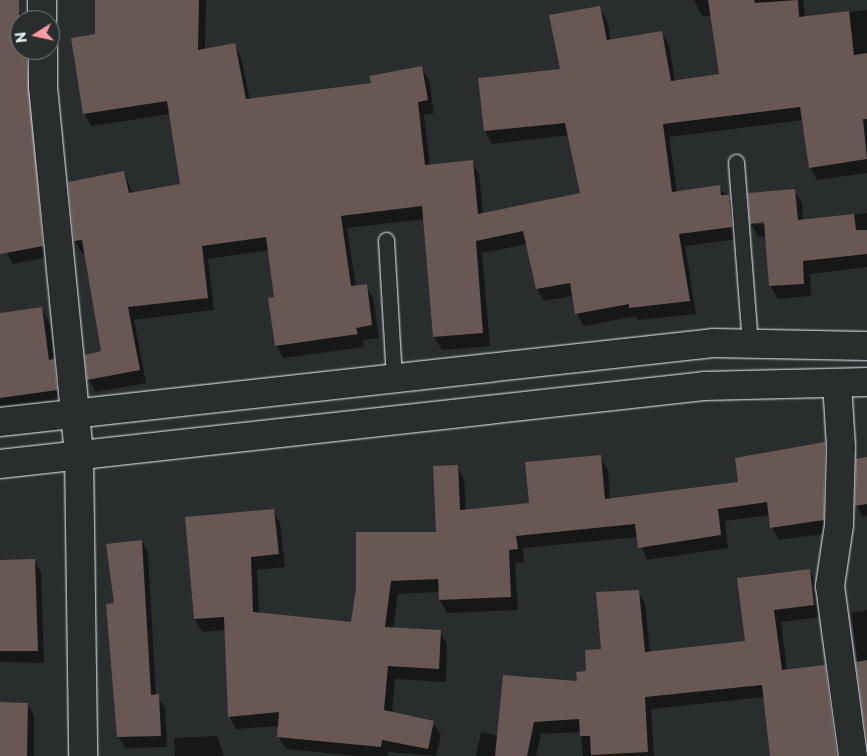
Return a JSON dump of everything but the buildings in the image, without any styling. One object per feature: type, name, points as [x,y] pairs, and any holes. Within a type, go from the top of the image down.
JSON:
[{"type":"main road","points":[[42,60],[43,87],[79,455],[83,756]]},
{"type":"main road","points":[[0,422],[713,343],[867,346]]},
{"type":"main road","points":[[0,464],[704,386],[867,382]]},
{"type":"main road","points":[[836,383],[841,448],[838,525],[830,586],[853,756]]},
{"type":"lane","points":[[736,162],[750,344]]},
{"type":"lane","points":[[386,240],[394,379]]}]
